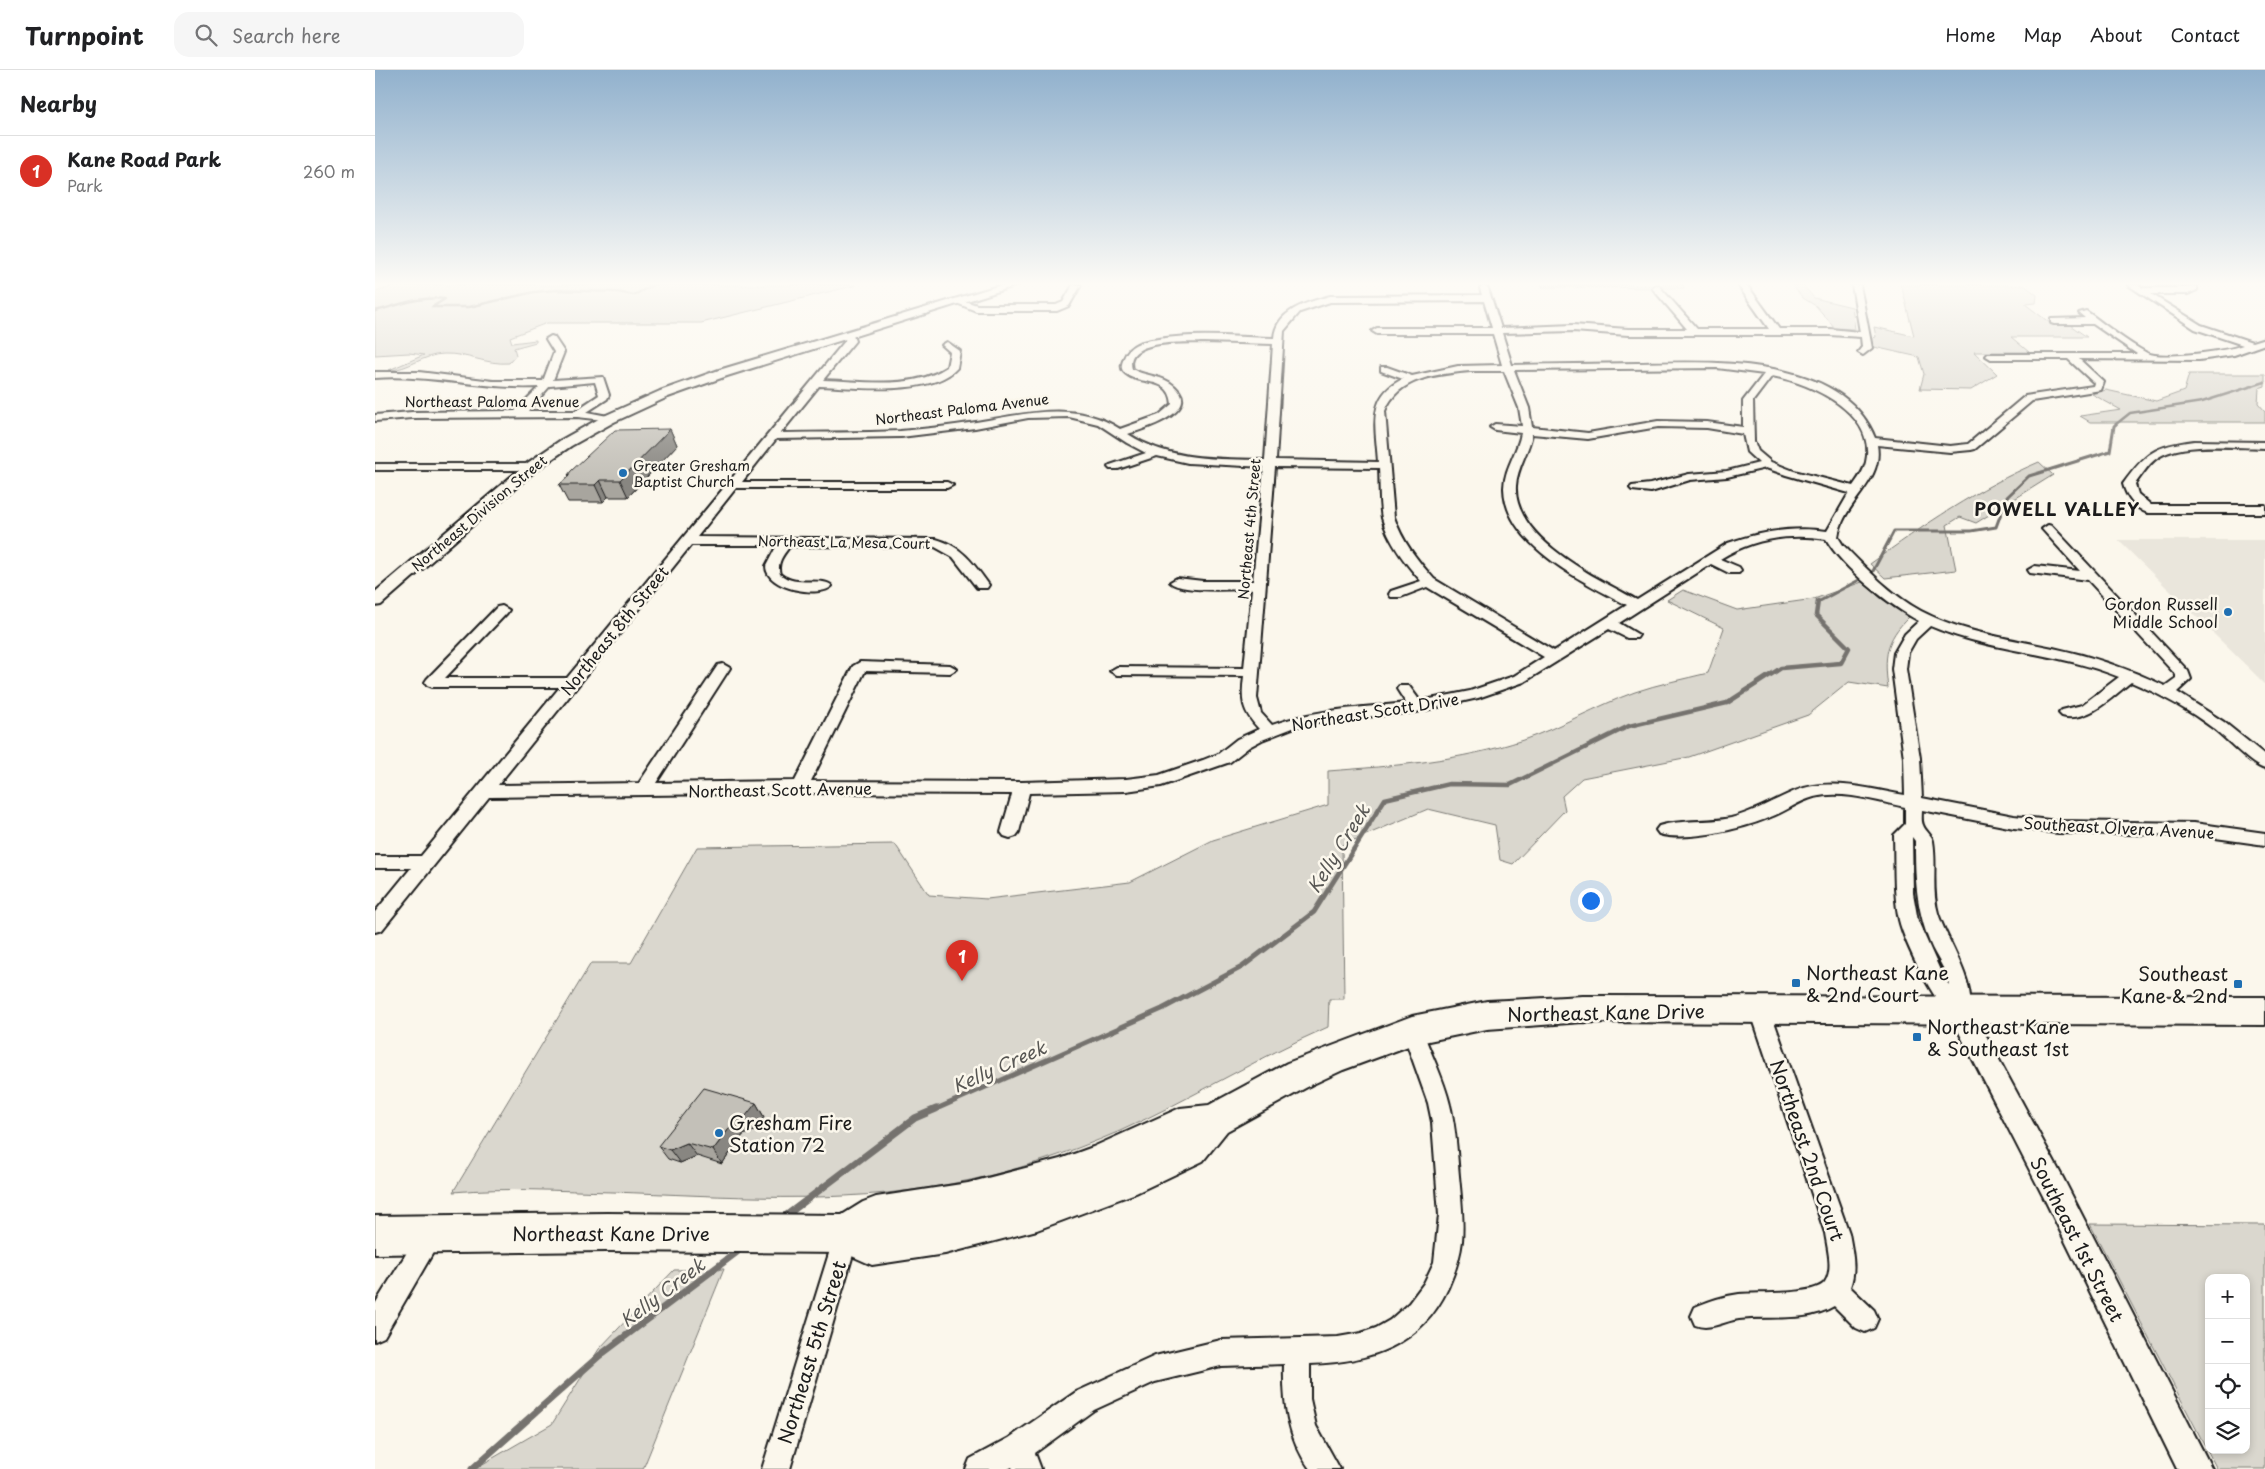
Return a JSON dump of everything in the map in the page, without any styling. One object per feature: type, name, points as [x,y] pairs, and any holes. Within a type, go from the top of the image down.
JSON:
[{"type":"main road","name":"Northeast Kane Drive","points":[[375,1235],[607,1232],[847,1234],[876,1215],[969,1201],[1027,1186],[1103,1160],[1180,1124],[1214,1120],[1299,1074],[1331,1060],[1412,1030],[1487,1015],[1540,1010],[2265,1011]]},
{"type":"street","points":[[518,414],[535,401],[547,383],[559,352],[558,350]]},
{"type":"street","name":"Northeast Division Street","points":[[375,601],[531,467],[566,443],[609,419],[700,381],[799,350]]},
{"type":"street","name":"Northeast 8th Street","points":[[375,925],[842,350]]},
{"type":"street","points":[[815,383],[913,384],[933,380],[952,368],[954,350]]},
{"type":"street","points":[[1119,433],[1160,420],[1171,411],[1177,402],[1176,394],[1168,386],[1128,371],[1126,364],[1132,350]]},
{"type":"street","name":"Northeast 4th Street","points":[[1269,730],[1254,715],[1250,706],[1249,672],[1259,585],[1278,350]]},
{"type":"street","points":[[1502,350],[1526,419],[1527,430],[1525,443],[1510,486],[1512,505],[1517,517],[1536,540],[1557,558],[1637,605]]},
{"type":"street","points":[[2138,350],[2146,356]]},
{"type":"street","points":[[1991,356],[2199,358],[2239,350]]},
{"type":"street","points":[[1871,441],[1950,449],[1971,447],[2029,398],[2097,388],[2099,382],[2071,357]]},
{"type":"street","points":[[1555,658],[1429,582],[1406,556],[1393,532],[1388,517],[1381,406],[1393,390],[1412,379],[1461,368],[1717,365],[1770,372],[1812,385],[1851,402],[1863,424],[1871,441],[1873,455],[1870,468],[1834,525],[1832,536],[1837,547],[1893,600],[1927,620],[1988,640],[2079,658],[2129,676],[2166,693],[2219,724],[2265,764]]},
{"type":"street","points":[[1384,369],[1412,379]]},
{"type":"street","points":[[1770,372],[1748,401],[1749,441],[1753,452],[1767,464],[1790,473],[1857,490]]},
{"type":"street","points":[[377,376],[423,375],[492,384],[599,380],[603,397],[577,414]]},
{"type":"street","name":"Northeast Paloma Avenue","points":[[772,436],[901,434],[1049,413],[1087,417],[1102,422],[1140,446],[1156,453],[1187,460],[1217,463],[1384,465]]},
{"type":"street","name":"Northeast Paloma Avenue","points":[[375,418],[413,415],[577,414],[609,419]]},
{"type":"street","points":[[1495,427],[1588,436],[1655,421],[1748,430]]},
{"type":"street","points":[[2265,445],[2171,448],[2157,453],[2147,461],[2129,484],[2132,495],[2148,510],[2265,509]]},
{"type":"street","points":[[1114,466],[1156,453]]},
{"type":"street","points":[[1636,488],[1651,488],[1689,478],[1727,474],[1767,464]]},
{"type":"street","points":[[375,467],[531,467]]},
{"type":"street","points":[[732,485],[947,485]]},
{"type":"street","points":[[2048,529],[2183,674],[2184,679],[2182,683],[2166,693]]},
{"type":"street","name":"Northeast Scott Drive","points":[[1077,787],[1126,785],[1178,776],[1224,758],[1243,743],[1269,730],[1294,722],[1323,716],[1416,707],[1497,688],[1519,679],[1555,658],[1732,546],[1760,537],[1805,534],[1832,536]]},
{"type":"street","name":"Northeast La Mesa Court","points":[[687,541],[936,543],[954,549],[982,586]]},
{"type":"street","points":[[787,541],[774,561],[773,569],[775,575],[792,585],[803,587],[825,586]]},
{"type":"street","points":[[1712,560],[1734,570]]},
{"type":"street","points":[[2035,570],[2091,576]]},
{"type":"street","points":[[1177,582],[1203,585],[1259,585]]},
{"type":"street","points":[[1396,594],[1429,582]]},
{"type":"street","points":[[502,610],[432,682],[572,683]]},
{"type":"street","name":"Southeast 1st Street","points":[[1927,620],[1910,637],[1901,653],[1899,669],[1912,758],[1915,826],[1903,834],[1904,893],[1909,921],[1935,982],[1960,1011],[2053,1187],[2195,1469]]},
{"type":"street","points":[[1608,623],[1632,635]]},
{"type":"street","points":[[800,787],[860,666],[949,669]]},
{"type":"street","points":[[643,790],[723,668]]},
{"type":"street","points":[[1117,671],[1249,672]]},
{"type":"street","points":[[2067,712],[2087,709],[2129,676]]},
{"type":"street","points":[[1404,689],[1416,707]]},
{"type":"street","name":"Northeast Scott Avenue","points":[[484,791],[800,787],[1077,787]]},
{"type":"street","points":[[1010,832],[1022,788]]},
{"type":"street","name":"Southeast Olvera Avenue","points":[[1665,830],[1713,827],[1739,822],[1763,814],[1802,795],[1831,789],[1865,792],[1971,814],[2058,827],[2194,829],[2265,839]]},
{"type":"street","points":[[375,862],[426,862]]},
{"type":"street","name":"Northeast 2nd Court","points":[[1760,1010],[1837,1233],[1843,1256],[1842,1276],[1836,1291]]},
{"type":"street","points":[[980,1469],[1023,1458],[1085,1401],[1155,1369],[1221,1353],[1338,1350],[1361,1346],[1382,1339],[1399,1329],[1418,1312],[1433,1292],[1446,1264],[1450,1241],[1451,1215],[1443,1122],[1434,1085],[1412,1030]]},
{"type":"street","points":[[375,1328],[431,1234]]},
{"type":"street","name":"Northeast 5th Street","points":[[776,1469],[847,1234]]},
{"type":"street","points":[[1704,1316],[1744,1306],[1809,1304],[1825,1299],[1836,1291],[1865,1318]]},
{"type":"street","points":[[1298,1350],[1296,1399],[1300,1423],[1309,1446],[1326,1469]]},
{"type":"shaded area","points":[[375,350],[515,350],[516,355],[509,363],[501,363],[460,355],[444,354],[430,356],[403,368],[389,370],[424,355],[409,353],[375,355]]},
{"type":"shaded area","points":[[1889,350],[2027,350],[2029,352],[1974,352],[1997,374],[1971,390],[1920,389],[1924,374],[1919,357]]},
{"type":"shaded area","points":[[2189,374],[2265,374],[2265,386],[2259,388],[2258,403],[2265,411],[2265,422],[2090,422],[2080,416],[2121,410],[2092,394],[2106,390],[2156,401],[2184,391]]},
{"type":"shaded area","points":[[2039,462],[2053,475],[1976,523],[1960,517],[1947,525],[1956,570],[1885,578],[1870,564],[1973,495]]},
{"type":"shaded area","name":"Gordon Russell Middle School","points":[[2118,540],[2265,540],[2265,684]]},
{"type":"shaded area","points":[[1862,582],[1882,599],[1909,617],[1895,633],[1888,650],[1886,667],[1888,688],[1849,682],[1808,715],[1689,757],[1582,778],[1562,796],[1565,810],[1513,864],[1500,860],[1495,825],[1428,809],[1342,845],[1344,999],[1329,999],[1328,1027],[1120,1131],[1079,1148],[993,1175],[908,1191],[867,1195],[739,1197],[533,1190],[453,1192],[591,963],[631,963],[697,847],[895,844],[929,895],[987,899],[1130,882],[1213,840],[1328,805],[1328,771],[1451,758],[1499,747],[1537,735],[1635,692],[1708,673],[1724,628],[1667,600],[1683,590],[1737,610],[1814,599]]},
{"type":"shaded area","points":[[2090,1224],[2265,1225],[2265,1469],[2217,1469],[2209,1454],[2250,1454],[2250,1274],[2205,1274],[2205,1446]]},
{"type":"shaded area","points":[[724,1269],[643,1469],[474,1469],[552,1424],[599,1349],[674,1270]]},
{"type":"building","points":[[670,429],[620,480],[600,480],[595,485],[559,485],[570,475],[568,475],[571,471],[615,430]]},
{"type":"building","points":[[704,1088],[756,1103],[745,1117],[734,1122],[713,1150],[687,1143],[670,1150],[658,1146]]},
{"type":"waterway","name":"Kelly Creek","points":[[2115,425],[2130,413],[2202,402],[2265,382]]},
{"type":"waterway","name":"Kelly Creek","points":[[1818,602],[1872,573],[1894,531],[1971,531],[1996,527],[2007,497],[2029,476],[2110,451],[2115,425]]},
{"type":"waterway","name":"Kelly Creek","points":[[1368,826],[1385,799],[1449,784],[1510,785],[1629,726],[1727,703],[1781,668],[1841,663],[1849,648],[1816,615],[1818,601]]},
{"type":"waterway","name":"Kelly Creek","points":[[934,1110],[1162,1009],[1242,967],[1314,912],[1369,825]]},
{"type":"waterway","name":"Kelly Creek","points":[[784,1217],[915,1118],[936,1109]]},
{"type":"waterway","name":"Kelly Creek","points":[[472,1469],[599,1356],[741,1249]]},
{"type":"place","name":"Greater Gresham Baptist Church","points":[[623,473]]},
{"type":"place","name":"Gordon Russell Middle School","points":[[2228,612]]},
{"type":"place","name":"Kane Road Park","points":[[962,981]]},
{"type":"place","name":"Northeast Kane & 2nd Court","points":[[1796,983]]},
{"type":"place","name":"Southeast Kane & 2nd","points":[[2238,984]]},
{"type":"place","name":"Northeast Kane & Southeast 1st","points":[[1917,1037]]},
{"type":"place","name":"Gresham Fire Station 72","points":[[719,1133]]},
{"type":"district","name":"POWELL VALLEY","points":[[2057,508]]}]
